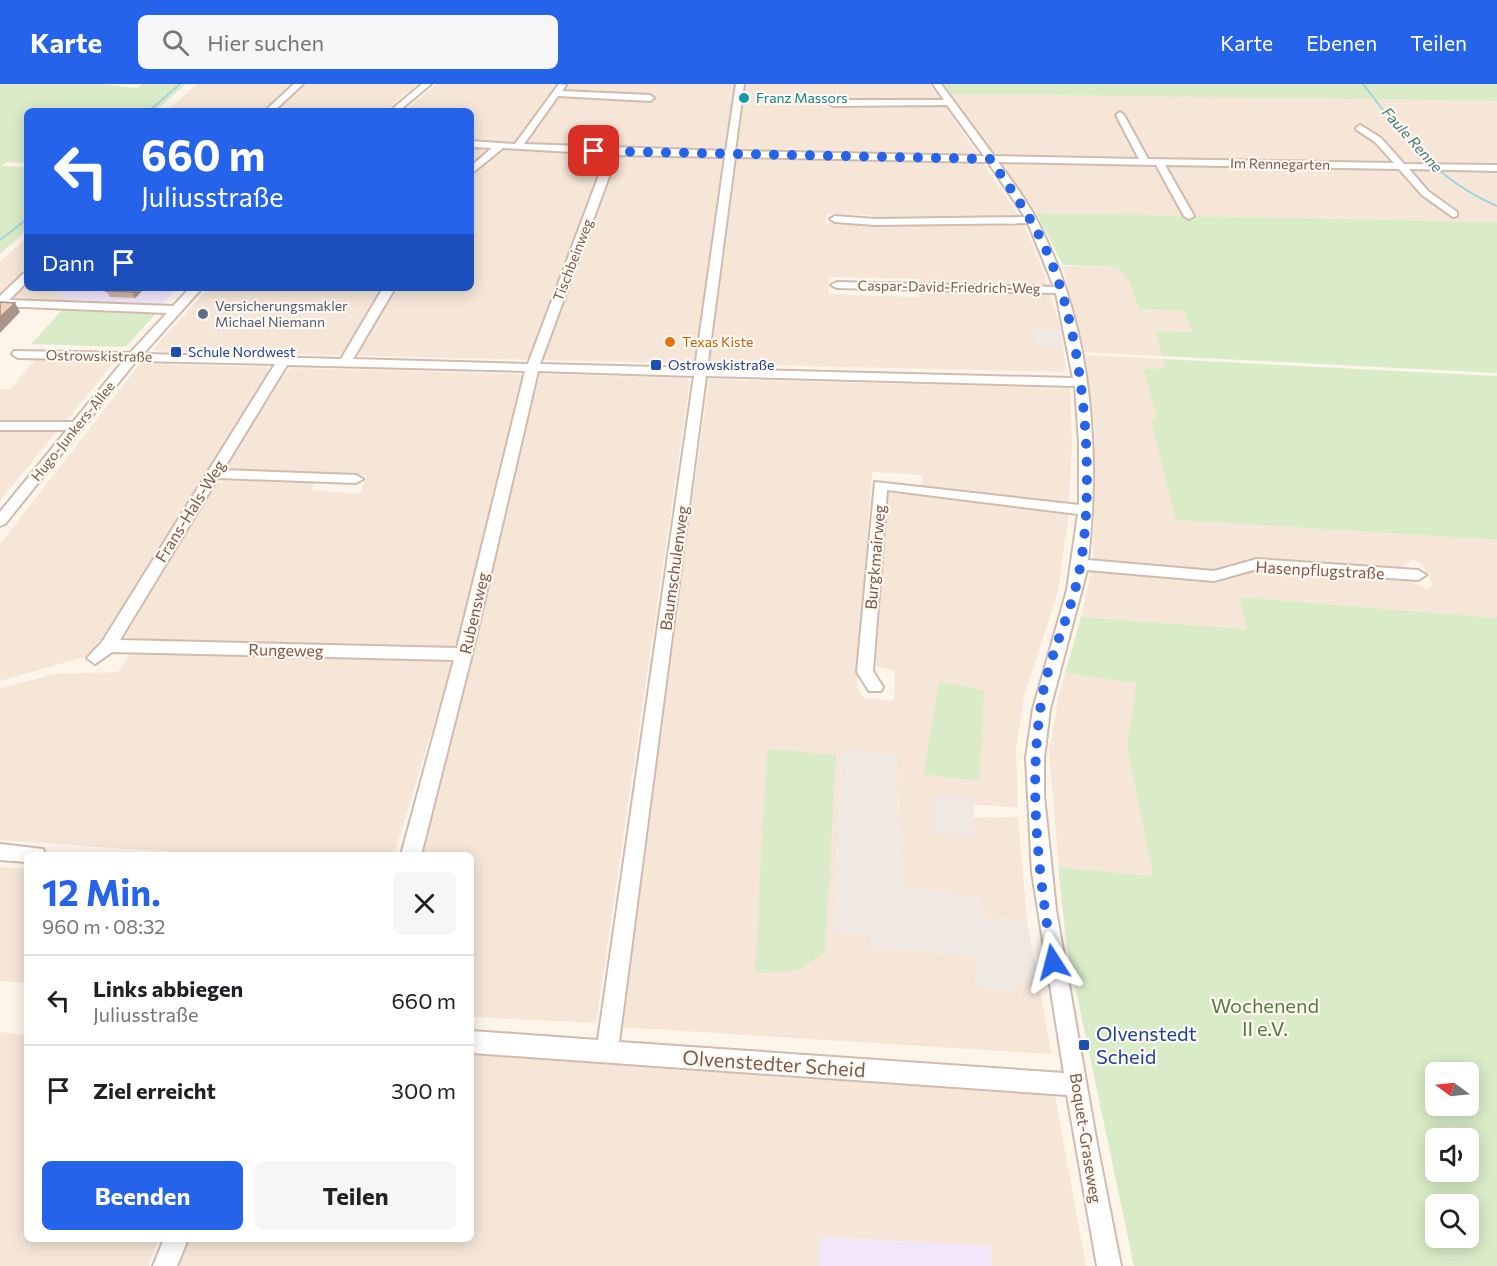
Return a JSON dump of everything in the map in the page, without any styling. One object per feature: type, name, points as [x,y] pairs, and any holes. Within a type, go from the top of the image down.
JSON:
[{"type":"street","points":[[272,108],[300,84]]},
{"type":"street","points":[[398,108],[427,84]]},
{"type":"street","points":[[517,147],[562,84]]},
{"type":"street","name":"Baumschulenweg","points":[[607,1052],[740,84]]},
{"type":"street","name":"Boquet-Graseweg","points":[[937,84],[1031,220],[1061,290],[1079,382],[1086,442],[1080,564],[1072,601],[1042,698],[1035,757],[1044,898],[1108,1266]]},
{"type":"street","points":[[554,93],[650,98]]},
{"type":"street","points":[[833,103],[871,105],[950,102]]},
{"type":"street","points":[[1120,115],[1145,162]]},
{"type":"street","points":[[1360,128],[1378,140],[1425,193],[1453,214]]},
{"type":"street","name":"Im Rennegarten","points":[[474,144],[613,152],[1497,168]]},
{"type":"street","points":[[474,168],[500,146]]},
{"type":"street","name":"Tischbeinweg","points":[[532,369],[613,152]]},
{"type":"street","points":[[1159,162],[1189,216]]},
{"type":"street","points":[[835,219],[875,222],[1031,220]]},
{"type":"street","points":[[0,303],[24,279]]},
{"type":"street","name":"Caspar-David-Friedrich-Weg","points":[[837,285],[1061,290]]},
{"type":"street","name":"Hugo-Junkers-Allee","points":[[0,521],[133,357],[193,291]]},
{"type":"street","points":[[345,363],[387,291]]},
{"type":"street","points":[[0,303],[176,310]]},
{"type":"street","name":"Ostrowskistraße","points":[[18,354],[1079,382]]},
{"type":"street","name":"Frans-Hals-Weg","points":[[95,658],[108,646],[283,362]]},
{"type":"street","name":"Rubensweg","points":[[412,852],[464,654],[532,369]]},
{"type":"street","points":[[0,426],[76,426]]},
{"type":"street","points":[[213,474],[356,479]]},
{"type":"street","name":"Burgkmairweg","points":[[875,687],[865,672],[880,485],[1084,510]]},
{"type":"street","name":"Hasenpflugstraße","points":[[1080,564],[1215,576],[1257,564],[1418,575]]},
{"type":"street","name":"Rungeweg","points":[[108,646],[464,654]]},
{"type":"street","points":[[0,852],[24,854]]},
{"type":"street","name":"Olvenstedter Scheid","points":[[474,1041],[1076,1085]]},
{"type":"street","points":[[165,1266],[175,1242]]},
{"type":"shaded area","points":[[197,84],[296,84],[268,108],[170,108]]},
{"type":"shaded area","points":[[304,84],[418,84],[388,108],[277,108]]},
{"type":"shaded area","points":[[437,84],[930,84],[1021,219],[879,220],[871,215],[827,214],[826,223],[1024,224],[1049,286],[919,285],[919,279],[828,277],[829,294],[918,297],[921,290],[1050,293],[1060,326],[1066,368],[1064,372],[157,351],[153,349],[206,291],[474,291],[474,108],[408,108]]},
{"type":"shaded area","points":[[951,94],[1497,101],[1497,222],[1036,213]]},
{"type":"shaded area","points":[[24,240],[24,275],[0,297],[0,262]]},
{"type":"shaded area","points":[[1063,266],[1117,267],[1130,283],[1139,309],[1184,311],[1194,332],[1155,331],[1162,356],[1084,352]]},
{"type":"shaded area","points":[[24,285],[24,291],[55,291],[75,305],[7,302]]},
{"type":"shaded area","points":[[55,291],[174,291],[159,307],[75,305]]},
{"type":"shaded area","points":[[1032,330],[1061,330],[1064,347],[1036,346]]},
{"type":"shaded area","points":[[1085,355],[1163,359],[1165,368],[1143,369],[1157,418],[1151,421],[1177,520],[1497,540],[1497,618],[1239,597],[1248,629],[1081,617],[1092,570],[1217,580],[1260,566],[1398,576],[1427,589],[1433,585],[1422,564],[1413,560],[1396,570],[1263,559],[1214,572],[1093,563],[1095,429]]},
{"type":"shaded area","points":[[35,360],[113,363],[64,424],[0,422],[0,389],[10,389]]},
{"type":"shaded area","points":[[145,364],[266,367],[271,372],[91,655],[0,681],[0,544],[138,366]]},
{"type":"shaded area","points":[[291,368],[524,376],[457,647],[143,642],[125,637],[214,484],[224,481],[314,483],[312,490],[360,494],[367,475],[227,471],[224,467],[284,373]]},
{"type":"shaded area","points":[[540,374],[685,378],[690,381],[596,1023],[474,1017],[474,852],[416,852]]},
{"type":"shaded area","points":[[709,379],[1070,388],[1072,446],[1069,503],[921,486],[922,475],[872,472],[857,687],[864,698],[894,701],[895,671],[874,665],[883,501],[888,493],[999,502],[1069,513],[1058,591],[1024,697],[1016,748],[1018,807],[973,805],[974,818],[1018,817],[1027,921],[981,918],[980,899],[901,886],[897,755],[841,750],[835,931],[870,935],[873,946],[977,956],[975,987],[1038,979],[1051,1054],[619,1027]]},
{"type":"shaded area","points":[[0,430],[57,431],[0,501]]},
{"type":"shaded area","points":[[131,652],[444,660],[452,664],[395,852],[175,852],[0,840],[0,688],[55,674],[118,672]]},
{"type":"shaded area","points":[[1065,673],[1136,682],[1127,747],[1153,876],[1059,867],[1049,753],[1058,698]]},
{"type":"shaded area","points":[[841,749],[897,755],[901,886],[980,899],[981,918],[1027,921],[1038,979],[1017,981],[1013,991],[975,987],[977,956],[873,946],[870,935],[835,931]]},
{"type":"shaded area","points":[[934,796],[973,798],[975,836],[933,834]]},
{"type":"shaded area","points":[[0,867],[24,869],[24,983],[0,981]]},
{"type":"shaded area","points":[[0,1032],[24,1035],[24,1242],[158,1242],[148,1266],[0,1266]]},
{"type":"shaded area","points":[[474,1055],[1055,1096],[1086,1266],[992,1266],[991,1246],[820,1237],[819,1266],[179,1266],[189,1242],[474,1242]]},
{"type":"shaded area","points":[[820,1237],[991,1246],[992,1266],[819,1266]]},
{"type":"green space","points":[[0,84],[101,84],[137,88],[142,84],[186,84],[158,108],[24,108],[24,163],[7,162],[2,166],[24,167],[24,233],[0,254]]},
{"type":"green space","points":[[944,84],[1497,84],[1497,101],[951,94]]},
{"type":"green space","points":[[1036,213],[1497,222],[1497,373],[1162,356],[1155,331],[1193,332],[1184,311],[1139,309],[1130,283],[1117,267],[1063,265]]},
{"type":"green space","points":[[63,309],[157,312],[126,347],[31,344]]},
{"type":"green space","points":[[1163,359],[1497,376],[1497,540],[1176,520],[1151,421],[1157,418],[1143,369],[1165,368]]},
{"type":"green space","name":"Wochenend II e.V.","points":[[1239,597],[1497,618],[1497,1266],[1134,1266],[1067,948],[1058,867],[1153,876],[1127,747],[1136,683],[1065,673],[1081,617],[1247,629]]},
{"type":"green space","points":[[939,682],[984,690],[979,781],[923,774]]},
{"type":"green space","points":[[767,749],[836,755],[825,952],[796,971],[755,973]]},
{"type":"building","points":[[0,302],[15,303],[0,317]]},
{"type":"waterway","points":[[152,108],[180,84]]},
{"type":"waterway","name":"Faule Renne","points":[[1363,84],[1392,121],[1438,169],[1475,195],[1497,206]]},
{"type":"waterway","points":[[0,240],[24,221]]},
{"type":"place","name":"Franz Massors","points":[[744,98]]},
{"type":"place","name":"Versicherungsmakler Michael Niemann","points":[[203,314]]},
{"type":"place","name":"Texas Kiste","points":[[670,342]]},
{"type":"place","name":"Schule Nordwest","points":[[176,352]]},
{"type":"place","name":"Ostrowskistraße","points":[[656,365]]},
{"type":"place","name":"Olvenstedt Scheid","points":[[1084,1045]]},
{"type":"route","points":[[594,151],[990,159],[1031,220],[1052,263],[1065,303],[1075,353],[1086,442],[1084,532],[1080,564],[1072,601],[1040,705],[1035,757],[1041,871],[1053,962]]}]
